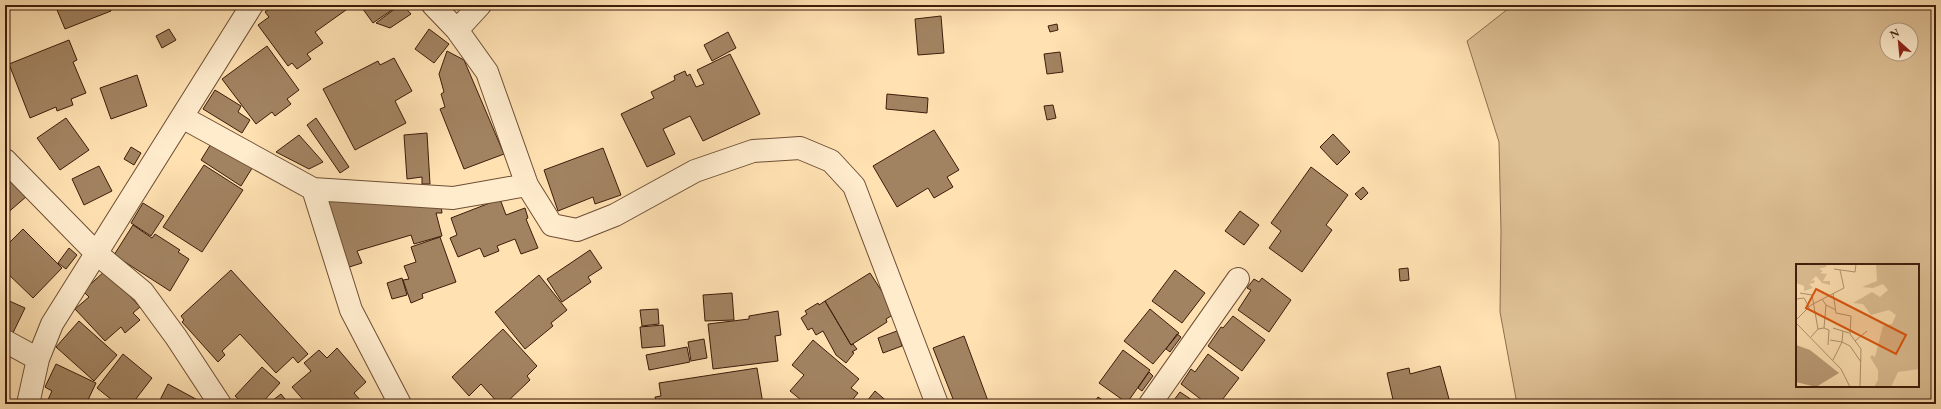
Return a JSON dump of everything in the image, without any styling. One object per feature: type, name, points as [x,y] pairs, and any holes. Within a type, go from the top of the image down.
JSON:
[{"type":"street","points":[[28,404],[38,359],[52,324],[252,5]]},
{"type":"street","points":[[433,5],[457,30],[487,72],[527,185],[552,226],[577,230],[615,215],[695,171],[752,151],[800,148],[832,161],[854,186],[937,404]]},
{"type":"street","points":[[457,30],[480,5]]},
{"type":"street","points":[[182,116],[313,189],[453,198],[527,185]]},
{"type":"street","points":[[5,160],[96,253],[143,292],[176,337],[220,404]]},
{"type":"street","points":[[313,189],[351,310],[400,404]]},
{"type":"street","points":[[1150,404],[1238,279]]},
{"type":"street","points":[[5,341],[38,359]]},
{"type":"shaded area","points":[[1513,5],[1936,5],[1936,404],[1517,404],[1500,312],[1501,231],[1499,142],[1467,41]]},
{"type":"building","points":[[55,5],[109,5],[111,11],[65,29]]},
{"type":"building","points":[[275,5],[353,5],[315,32],[323,43],[307,54],[311,59],[297,69],[292,63],[288,66],[258,25],[269,17],[265,12]]},
{"type":"building","points":[[360,5],[399,5],[373,23]]},
{"type":"building","points":[[400,5],[403,5],[411,14],[390,28],[376,23]]},
{"type":"building","points":[[941,16],[944,53],[918,55],[915,19]]},
{"type":"building","points":[[1057,24],[1058,30],[1050,32],[1048,26]]},
{"type":"building","points":[[169,29],[176,40],[162,48],[156,36]]},
{"type":"building","points":[[429,29],[449,44],[434,63],[415,49]]},
{"type":"building","points":[[728,32],[736,48],[712,61],[704,45]]},
{"type":"building","points":[[69,40],[77,60],[73,62],[86,93],[71,99],[73,105],[57,111],[56,107],[30,118],[9,64]]},
{"type":"building","points":[[267,46],[299,90],[287,99],[291,104],[275,116],[272,112],[256,124],[222,79]]},
{"type":"building","points":[[447,51],[464,60],[504,154],[464,169],[440,109],[445,107],[441,94],[444,92],[439,74]]},
{"type":"building","points":[[1060,52],[1063,72],[1047,74],[1044,54]]},
{"type":"building","points":[[730,54],[760,114],[703,141],[690,116],[663,129],[675,154],[647,167],[621,114],[654,98],[651,92],[675,80],[674,76],[685,71],[687,76],[690,74],[696,87],[704,84],[697,70]]},
{"type":"building","points":[[394,58],[412,91],[395,101],[406,123],[355,150],[323,89],[378,61],[380,65]]},
{"type":"building","points":[[137,75],[147,106],[111,119],[100,88]]},
{"type":"building","points":[[215,90],[241,106],[238,112],[250,120],[242,133],[203,109]]},
{"type":"building","points":[[887,94],[928,98],[927,113],[886,109]]},
{"type":"building","points":[[1053,105],[1056,118],[1047,120],[1044,106]]},
{"type":"building","points":[[66,118],[89,150],[60,170],[37,138]]},
{"type":"building","points":[[316,118],[349,167],[340,173],[307,125]]},
{"type":"building","points":[[934,130],[959,170],[947,177],[953,187],[934,198],[928,188],[897,207],[873,166]]},
{"type":"building","points":[[427,133],[430,184],[422,184],[422,177],[407,179],[404,135]]},
{"type":"building","points":[[1333,134],[1350,152],[1337,165],[1320,147]]},
{"type":"building","points":[[299,135],[323,162],[309,169],[276,152]]},
{"type":"building","points":[[214,139],[254,165],[241,186],[201,160]]},
{"type":"building","points":[[131,147],[141,153],[134,165],[124,159]]},
{"type":"building","points":[[603,148],[621,195],[595,204],[593,197],[558,211],[544,170]]},
{"type":"building","points":[[204,165],[243,190],[202,252],[163,227]]},
{"type":"building","points":[[99,166],[112,191],[84,205],[72,179]]},
{"type":"building","points":[[1311,167],[1348,195],[1326,225],[1332,230],[1302,272],[1269,248],[1281,231],[1271,223]]},
{"type":"building","points":[[5,171],[27,196],[5,215]]},
{"type":"building","points":[[1363,187],[1368,193],[1361,200],[1355,194]]},
{"type":"building","points":[[324,188],[440,198],[442,213],[436,213],[442,236],[414,244],[411,235],[357,251],[362,263],[346,268]]},
{"type":"building","points":[[500,199],[506,215],[525,208],[528,218],[526,219],[538,248],[521,254],[515,239],[497,246],[499,251],[484,257],[480,248],[458,257],[450,238],[457,235],[451,218]]},
{"type":"building","points":[[143,203],[164,216],[151,236],[131,223]]},
{"type":"building","points":[[1240,211],[1259,225],[1244,245],[1225,231]]},
{"type":"building","points":[[133,225],[152,238],[155,234],[180,250],[178,252],[189,259],[170,291],[114,255]]},
{"type":"building","points":[[23,229],[62,268],[33,298],[5,271],[5,247]]},
{"type":"building","points":[[440,237],[456,282],[422,294],[423,298],[411,303],[403,280],[409,279],[404,266],[416,262],[411,247]]},
{"type":"building","points":[[69,248],[77,255],[66,269],[58,263]]},
{"type":"building","points":[[590,250],[602,268],[588,277],[591,282],[562,302],[547,279]]},
{"type":"building","points":[[1408,268],[1409,280],[1400,281],[1399,269]]},
{"type":"building","points":[[106,270],[140,307],[133,313],[140,320],[125,333],[121,327],[105,341],[75,309],[89,297],[83,291]]},
{"type":"building","points":[[231,270],[308,354],[298,363],[293,357],[276,373],[240,334],[222,351],[225,355],[218,362],[182,322],[184,320],[181,316]]},
{"type":"building","points":[[1175,270],[1205,293],[1182,323],[1152,301]]},
{"type":"building","points":[[870,273],[896,313],[886,319],[887,322],[851,345],[825,301]]},
{"type":"building","points":[[539,275],[567,310],[551,323],[553,326],[525,349],[495,312]]},
{"type":"building","points":[[402,278],[407,295],[392,299],[387,283]]},
{"type":"building","points":[[1262,278],[1291,300],[1269,332],[1238,310],[1251,290],[1247,288],[1254,279],[1259,282]]},
{"type":"building","points":[[732,293],[734,320],[705,321],[703,295]]},
{"type":"building","points":[[5,299],[25,308],[11,337],[5,334]]},
{"type":"building","points":[[825,301],[851,345],[853,344],[857,349],[852,352],[854,353],[846,363],[836,355],[823,331],[816,335],[812,328],[808,330],[801,318],[807,314],[805,311],[818,303],[819,305]]},
{"type":"building","points":[[658,309],[659,324],[642,326],[640,310]]},
{"type":"building","points":[[1150,309],[1179,333],[1153,364],[1124,341]]},
{"type":"building","points":[[778,311],[781,335],[775,336],[778,361],[713,369],[708,324],[749,319],[749,316]]},
{"type":"building","points":[[1233,316],[1265,340],[1242,371],[1208,346],[1221,327],[1223,328]]},
{"type":"building","points":[[79,321],[117,355],[94,381],[56,347]]},
{"type":"building","points":[[663,325],[665,346],[642,348],[640,327]]},
{"type":"building","points":[[503,329],[537,366],[527,376],[530,380],[505,404],[499,404],[481,384],[469,396],[452,377]]},
{"type":"building","points":[[897,331],[902,346],[883,353],[878,338]]},
{"type":"building","points":[[1177,334],[1181,337],[1170,352],[1166,349]]},
{"type":"building","points":[[964,336],[988,401],[981,404],[955,404],[933,348]]},
{"type":"building","points":[[704,339],[707,358],[691,361],[688,342]]},
{"type":"building","points":[[813,340],[859,379],[851,388],[858,393],[849,404],[845,402],[843,404],[806,404],[790,391],[804,375],[792,365]]},
{"type":"building","points":[[687,347],[690,362],[649,370],[646,355]]},
{"type":"building","points":[[337,348],[366,382],[354,393],[361,401],[358,404],[307,404],[292,387],[311,371],[304,363],[319,350],[327,358]]},
{"type":"building","points":[[1123,350],[1150,370],[1127,403],[1099,383]]},
{"type":"building","points":[[123,354],[152,378],[132,404],[117,404],[97,388]]},
{"type":"building","points":[[1208,354],[1239,378],[1219,404],[1207,404],[1181,384],[1191,369],[1195,372]]},
{"type":"building","points":[[56,364],[96,383],[87,402],[90,404],[46,404],[52,391],[45,387]]},
{"type":"building","points":[[1440,366],[1449,399],[1428,404],[1394,404],[1387,373],[1409,368],[1410,374]]},
{"type":"building","points":[[262,367],[280,383],[261,404],[244,404],[235,396]]},
{"type":"building","points":[[757,368],[763,404],[657,404],[655,397],[661,396],[659,383]]},
{"type":"building","points":[[1149,372],[1153,376],[1142,391],[1138,388]]},
{"type":"building","points":[[168,384],[205,404],[158,404]]},
{"type":"building","points":[[875,391],[890,404],[871,404],[867,401]]},
{"type":"building","points":[[1180,392],[1198,404],[1171,404]]},
{"type":"building","points":[[281,394],[289,404],[268,404]]},
{"type":"building","points":[[1098,397],[1109,404],[1093,404]]}]
